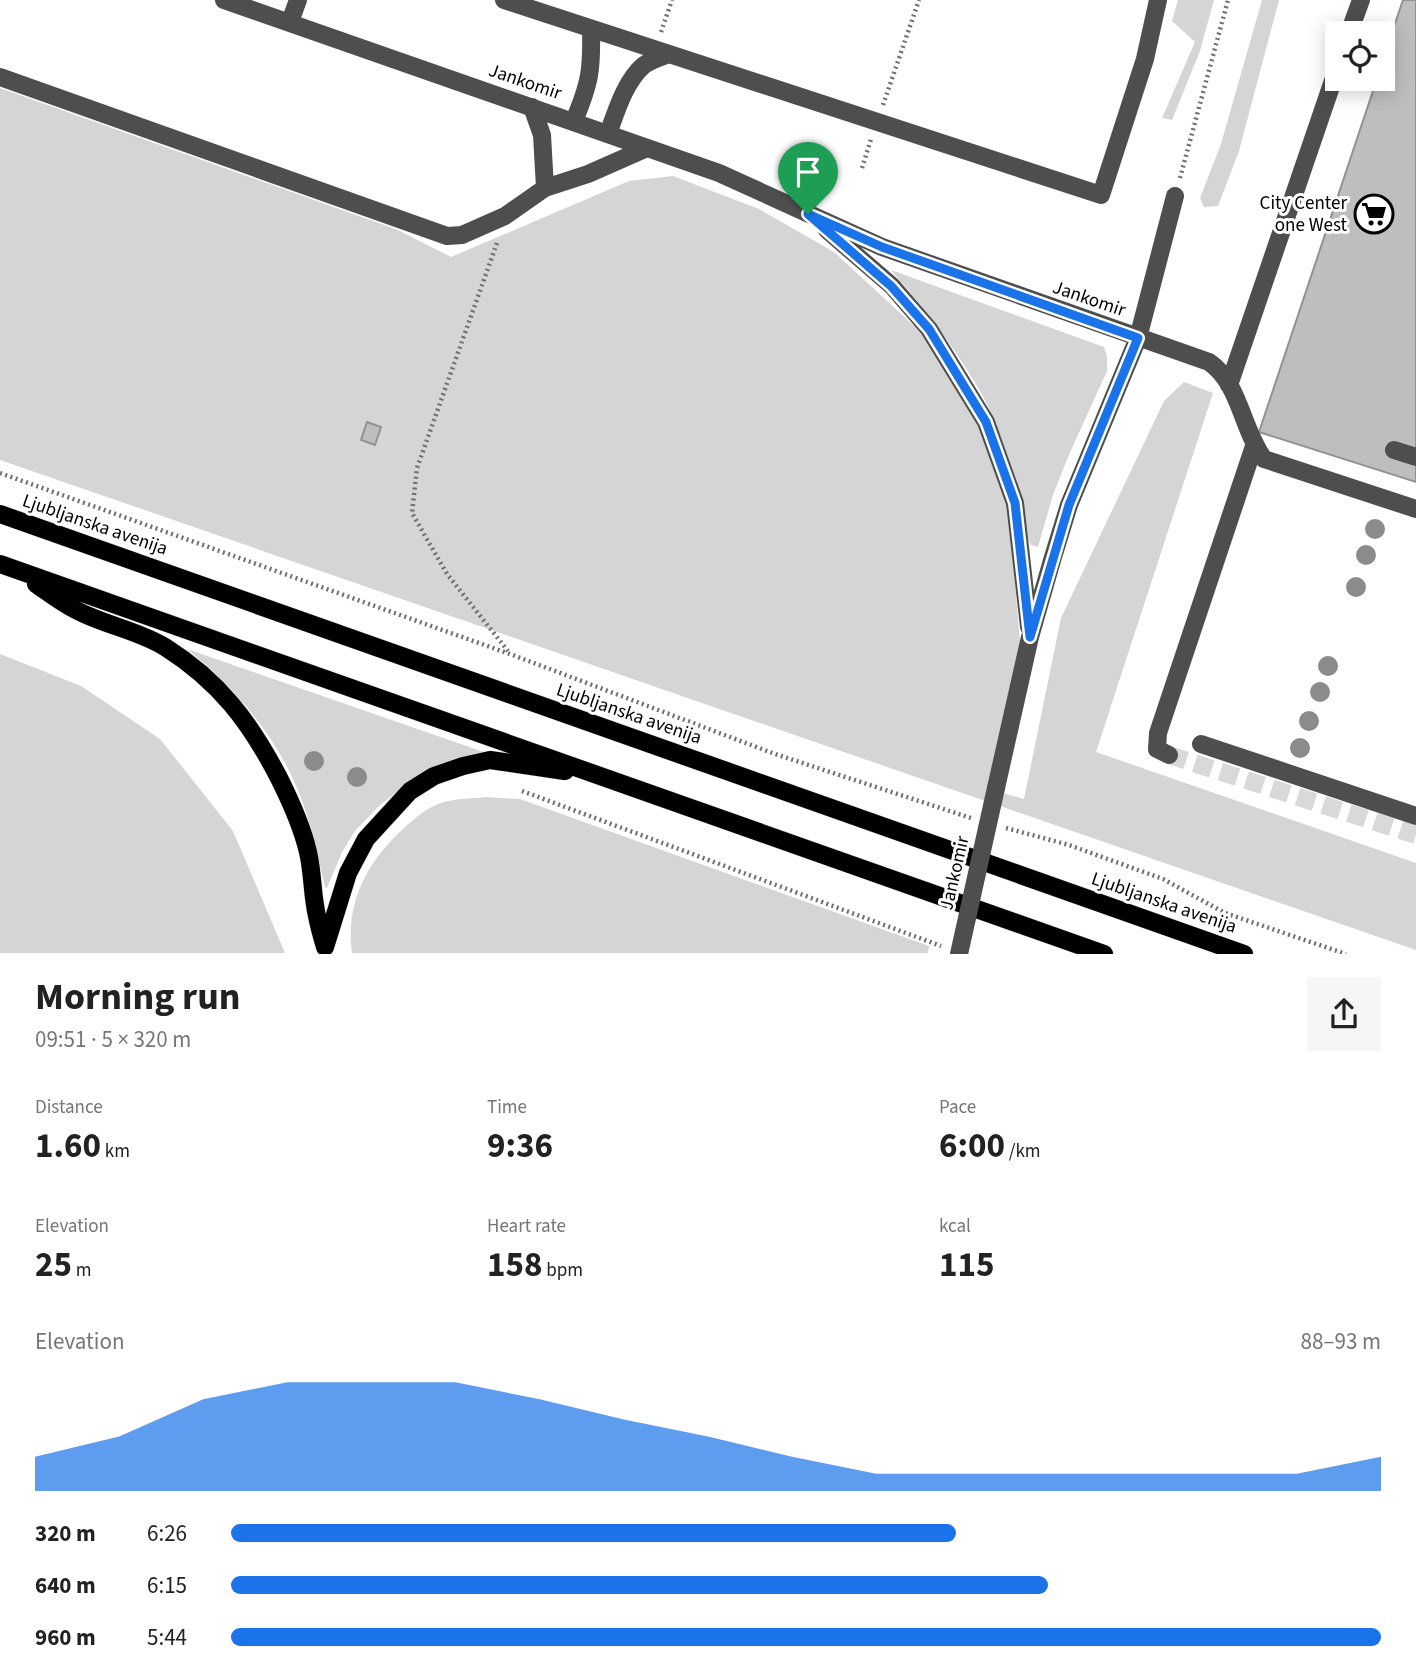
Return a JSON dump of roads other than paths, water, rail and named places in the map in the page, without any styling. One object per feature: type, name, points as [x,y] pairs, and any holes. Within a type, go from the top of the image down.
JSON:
[{"type":"main road","name":"Ljubljanska avenija","points":[[0,514],[1244,954]]},
{"type":"main road","points":[[6,566],[1104,954]]},
{"type":"main road","points":[[6,566],[77,611],[162,646],[194,667],[242,715],[261,743],[300,825],[308,853],[316,915],[326,950]]},
{"type":"main road","points":[[326,950],[348,873],[366,839],[411,791],[434,776],[491,760],[604,777]]},
{"type":"street","name":"Jankomir","points":[[225,0],[719,173],[882,247],[1138,338],[1069,505],[1030,637],[996,788],[954,951]]},
{"type":"street","points":[[290,22],[298,0]]},
{"type":"street","points":[[504,0],[1101,195],[1145,59],[1158,0]]},
{"type":"street","points":[[1353,21],[1361,0]]},
{"type":"street","points":[[574,121],[592,71],[591,29]]},
{"type":"street","points":[[608,134],[617,108],[644,66],[662,52]]},
{"type":"street","points":[[0,77],[447,236],[462,235],[505,216],[545,188],[588,174],[647,148]]},
{"type":"street","points":[[1229,385],[1329,91]]},
{"type":"street","points":[[532,107],[542,135],[545,188]]},
{"type":"street","points":[[1175,196],[1138,338],[1209,362],[1220,370],[1254,446],[1264,459],[1416,509]]},
{"type":"street","name":"Jankomir","points":[[808,214],[891,286],[929,329],[986,422],[1015,503],[1030,637]]},
{"type":"street","points":[[1169,755],[1157,748],[1158,733],[1254,446]]},
{"type":"street","points":[[1394,450],[1416,457]]},
{"type":"street","points":[[1201,744],[1416,816]]},
{"type":"tunnel","points":[[1169,755],[1416,835]]},
{"type":"place","name":"City Center one West","points":[[1374,214]]}]
